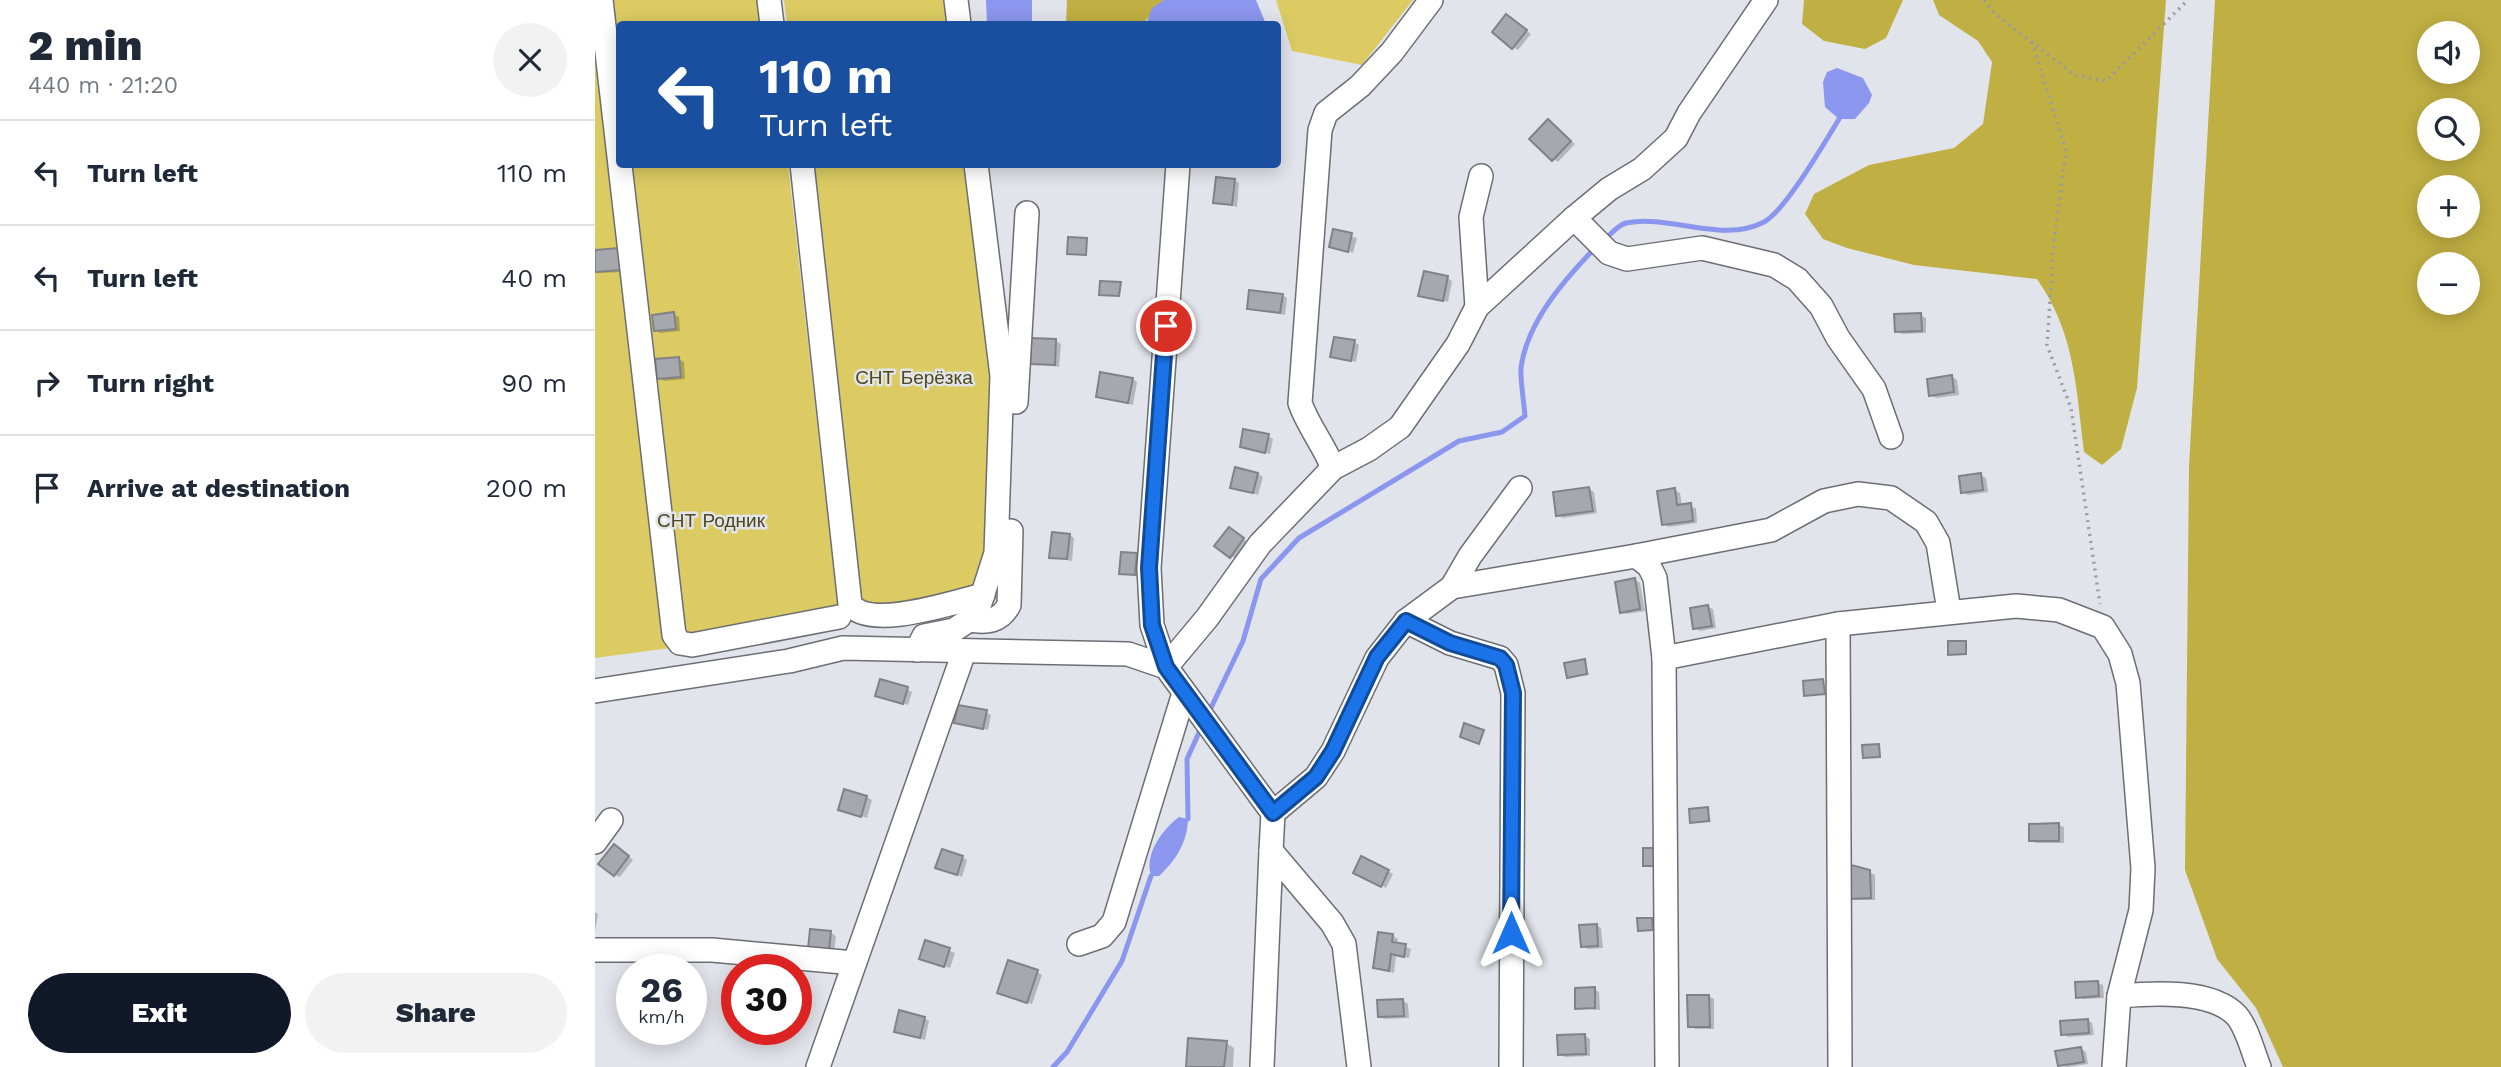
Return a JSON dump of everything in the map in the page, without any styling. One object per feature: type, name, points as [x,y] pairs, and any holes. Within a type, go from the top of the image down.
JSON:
[{"type":"street","points":[[601,0],[609,118],[674,635],[680,643],[692,645],[839,617]]},
{"type":"street","points":[[769,0],[772,21]]},
{"type":"street","points":[[784,0],[787,21]]},
{"type":"street","points":[[956,0],[959,21]]},
{"type":"street","points":[[1333,468],[1326,450],[1306,420],[1300,403],[1320,130],[1326,113],[1360,86],[1384,61],[1431,0]]},
{"type":"street","points":[[1166,667],[1207,618],[1259,544],[1333,468],[1369,449],[1400,427],[1458,344],[1476,307],[1574,218],[1609,189],[1642,169],[1676,138],[1689,113],[1766,0]]},
{"type":"street","points":[[788,168],[843,648]]},
{"type":"street","points":[[802,168],[850,604],[856,612],[867,615],[908,613],[983,595]]},
{"type":"street","points":[[917,650],[924,636],[954,630],[969,621],[983,595],[996,553],[1002,376],[977,168]]},
{"type":"street","points":[[1178,168],[1149,568],[1152,625],[1166,667],[1273,813],[1262,1067]]},
{"type":"street","points":[[1476,307],[1471,217],[1481,176]]},
{"type":"street","points":[[969,621],[991,622],[1004,614],[1009,605],[1015,420],[1027,213]]},
{"type":"street","points":[[1574,218],[1609,253],[1627,260],[1702,248],[1774,265],[1797,279],[1821,306],[1838,338],[1874,389],[1891,437]]},
{"type":"street","points":[[1273,813],[1316,777],[1333,751],[1377,657],[1406,621],[1453,587],[1470,556],[1520,488]]},
{"type":"street","points":[[1453,587],[1772,530],[1824,501],[1858,494],[1891,498],[1926,522],[1938,544],[1949,611]]},
{"type":"street","points":[[1636,556],[1649,566],[1655,578],[1664,658],[1667,1067]]},
{"type":"street","points":[[1664,658],[1838,624],[2016,606],[2059,610],[2103,627],[2120,654],[2128,683],[2143,868],[2141,910],[2119,996],[2114,1067]]},
{"type":"street","points":[[1406,621],[1450,643],[1500,658],[1506,665],[1513,693],[1511,1067]]},
{"type":"street","points":[[1838,624],[1840,1067]]},
{"type":"street","points":[[595,691],[789,662],[843,648],[1128,654],[1166,667]]},
{"type":"street","points":[[818,1067],[964,652]]},
{"type":"street","points":[[1079,944],[1102,936],[1114,922],[1184,693]]},
{"type":"street","points":[[595,842],[611,820]]},
{"type":"street","points":[[1271,851],[1332,923],[1344,944],[1359,1067]]},
{"type":"street","points":[[595,950],[712,950],[854,962]]},
{"type":"street","points":[[2119,996],[2154,993],[2203,997],[2237,1016],[2259,1067]]},
{"type":"path","points":[[1984,0],[1994,13],[2074,75],[2106,81],[2188,0]]},
{"type":"path","points":[[2032,42],[2066,151],[2054,239],[2047,345],[2071,408],[2103,627]]},
{"type":"green space","name":"СНТ Родник","points":[[595,0],[769,0],[772,21],[616,21],[616,168],[788,168],[839,617],[692,645],[595,658]]},
{"type":"green space","points":[[784,0],[956,0],[959,21],[787,21]]},
{"type":"green space","points":[[1276,0],[1413,0],[1362,65],[1292,51]]},
{"type":"green space","name":"СНТ Берёзка","points":[[802,168],[976,168],[1002,376],[983,595],[856,612]]},
{"type":"shaded area","points":[[1067,0],[1164,0],[1146,21],[1066,21]]},
{"type":"shaded area","points":[[1804,0],[1903,0],[1886,38],[1865,49],[1824,41],[1802,24]]},
{"type":"shaded area","points":[[1933,0],[2166,0],[2137,388],[2121,449],[2102,465],[2084,452],[2072,362],[2059,320],[2037,279],[1914,265],[1847,248],[1823,239],[1805,214],[1814,194],[1869,165],[1954,148],[1983,124],[1992,62],[1978,41],[1939,15]]},
{"type":"shaded area","points":[[2215,0],[2501,0],[2501,1067],[2283,1067],[2256,1008],[2217,959],[2185,870],[2189,466]]},
{"type":"water","points":[[986,0],[1032,0],[1032,21],[987,21]]},
{"type":"water","points":[[1164,0],[1256,0],[1265,21],[1147,21],[1152,8]]},
{"type":"water","points":[[1837,68],[1863,78],[1872,95],[1869,103],[1855,119],[1839,119],[1825,107],[1823,82],[1827,72]]},
{"type":"water","points":[[1179,817],[1188,819],[1179,850],[1171,864],[1159,876],[1151,876],[1149,868],[1152,851],[1166,829]]},
{"type":"building","points":[[1506,14],[1527,30],[1512,49],[1492,32]]},
{"type":"building","points":[[1548,119],[1571,141],[1552,161],[1529,139]]},
{"type":"building","points":[[1216,177],[1235,179],[1232,205],[1213,203]]},
{"type":"building","points":[[1333,229],[1352,233],[1348,252],[1329,247]]},
{"type":"building","points":[[1068,237],[1087,238],[1086,255],[1067,254]]},
{"type":"building","points":[[619,248],[621,270],[595,272],[595,250]]},
{"type":"building","points":[[1424,271],[1448,276],[1443,301],[1418,296]]},
{"type":"building","points":[[1100,281],[1121,282],[1119,296],[1099,295]]},
{"type":"building","points":[[1249,290],[1283,294],[1280,313],[1247,309]]},
{"type":"building","points":[[674,312],[676,329],[654,331],[652,315]]},
{"type":"building","points":[[1921,313],[1922,331],[1895,332],[1894,314]]},
{"type":"building","points":[[1334,337],[1355,340],[1351,361],[1330,357]]},
{"type":"building","points":[[1031,338],[1056,339],[1055,365],[1030,364]]},
{"type":"building","points":[[679,357],[681,377],[657,379],[655,359]]},
{"type":"building","points":[[1100,372],[1133,378],[1128,403],[1096,397]]},
{"type":"building","points":[[1952,375],[1954,392],[1929,396],[1927,379]]},
{"type":"building","points":[[1243,429],[1269,434],[1265,453],[1240,447]]},
{"type":"building","points":[[1235,467],[1258,473],[1253,493],[1230,488]]},
{"type":"building","points":[[1981,473],[1983,490],[1961,493],[1959,476]]},
{"type":"building","points":[[1589,487],[1593,511],[1556,516],[1553,492]]},
{"type":"building","points":[[1675,488],[1677,505],[1691,503],[1693,521],[1662,525],[1657,491]]},
{"type":"building","points":[[1229,527],[1244,538],[1230,558],[1214,546]]},
{"type":"building","points":[[1052,532],[1070,534],[1067,559],[1049,558]]},
{"type":"building","points":[[1121,552],[1137,553],[1135,575],[1119,574]]},
{"type":"building","points":[[1635,578],[1640,609],[1620,613],[1615,582]]},
{"type":"building","points":[[1708,605],[1712,626],[1693,629],[1690,608]]},
{"type":"building","points":[[1948,641],[1966,641],[1966,654],[1948,655]]},
{"type":"building","points":[[1585,659],[1587,674],[1567,678],[1564,663]]},
{"type":"building","points":[[880,679],[908,687],[903,704],[875,696]]},
{"type":"building","points":[[1823,679],[1825,694],[1804,696],[1803,681]]},
{"type":"building","points":[[958,705],[987,710],[983,729],[954,723]]},
{"type":"building","points":[[1464,723],[1484,730],[1479,744],[1460,737]]},
{"type":"building","points":[[1879,744],[1880,757],[1863,758],[1862,745]]},
{"type":"building","points":[[844,789],[867,796],[861,817],[838,810]]},
{"type":"building","points":[[1708,807],[1709,821],[1690,823],[1689,809]]},
{"type":"building","points":[[2059,823],[2059,841],[2029,841],[2029,824]]},
{"type":"building","points":[[614,844],[629,856],[614,876],[598,864]]},
{"type":"building","points":[[1643,848],[1656,848],[1657,866],[1643,866]]},
{"type":"building","points":[[942,849],[963,856],[957,875],[935,868]]},
{"type":"building","points":[[1361,856],[1389,870],[1381,887],[1353,873]]},
{"type":"building","points":[[1851,865],[1870,870],[1871,898],[1851,899]]},
{"type":"building","points":[[1637,918],[1652,918],[1653,930],[1638,931]]},
{"type":"building","points":[[1597,924],[1598,946],[1581,947],[1579,925]]},
{"type":"building","points":[[810,929],[831,931],[829,951],[808,949]]},
{"type":"building","points":[[1378,932],[1393,934],[1392,942],[1406,944],[1404,957],[1391,954],[1389,971],[1373,968]]},
{"type":"building","points":[[925,940],[950,948],[944,967],[919,959]]},
{"type":"building","points":[[1008,960],[1038,970],[1027,1003],[997,993]]},
{"type":"building","points":[[2098,981],[2099,996],[2076,998],[2075,982]]},
{"type":"building","points":[[1595,987],[1595,1008],[1575,1009],[1575,988]]},
{"type":"building","points":[[1687,995],[1709,995],[1710,1027],[1688,1027]]},
{"type":"building","points":[[1403,999],[1404,1016],[1378,1017],[1377,1000]]},
{"type":"building","points":[[899,1010],[925,1017],[920,1038],[894,1032]]},
{"type":"building","points":[[2088,1019],[2089,1033],[2061,1035],[2060,1021]]},
{"type":"building","points":[[1585,1034],[1586,1054],[1558,1055],[1557,1035]]},
{"type":"building","points":[[1188,1038],[1227,1041],[1224,1067],[1186,1067]]},
{"type":"building","points":[[2081,1047],[2084,1062],[2058,1066],[2055,1051]]},
{"type":"waterway","points":[[1605,239],[1626,223],[1643,221],[1713,230],[1748,228],[1764,222],[1793,191],[1839,119]]},
{"type":"waterway","points":[[1208,714],[1243,641],[1261,579],[1299,538],[1459,441],[1502,432],[1525,416],[1521,368],[1531,334],[1560,288],[1595,248]]},
{"type":"waterway","points":[[1188,819],[1187,759],[1202,726]]},
{"type":"waterway","points":[[1053,1067],[1067,1052],[1122,961],[1151,876]]},
{"type":"route","points":[[1166,326],[1149,568],[1152,625],[1166,667],[1273,813],[1316,777],[1333,751],[1377,657],[1406,621],[1450,643],[1500,658],[1506,665],[1513,693],[1511,933]]}]
